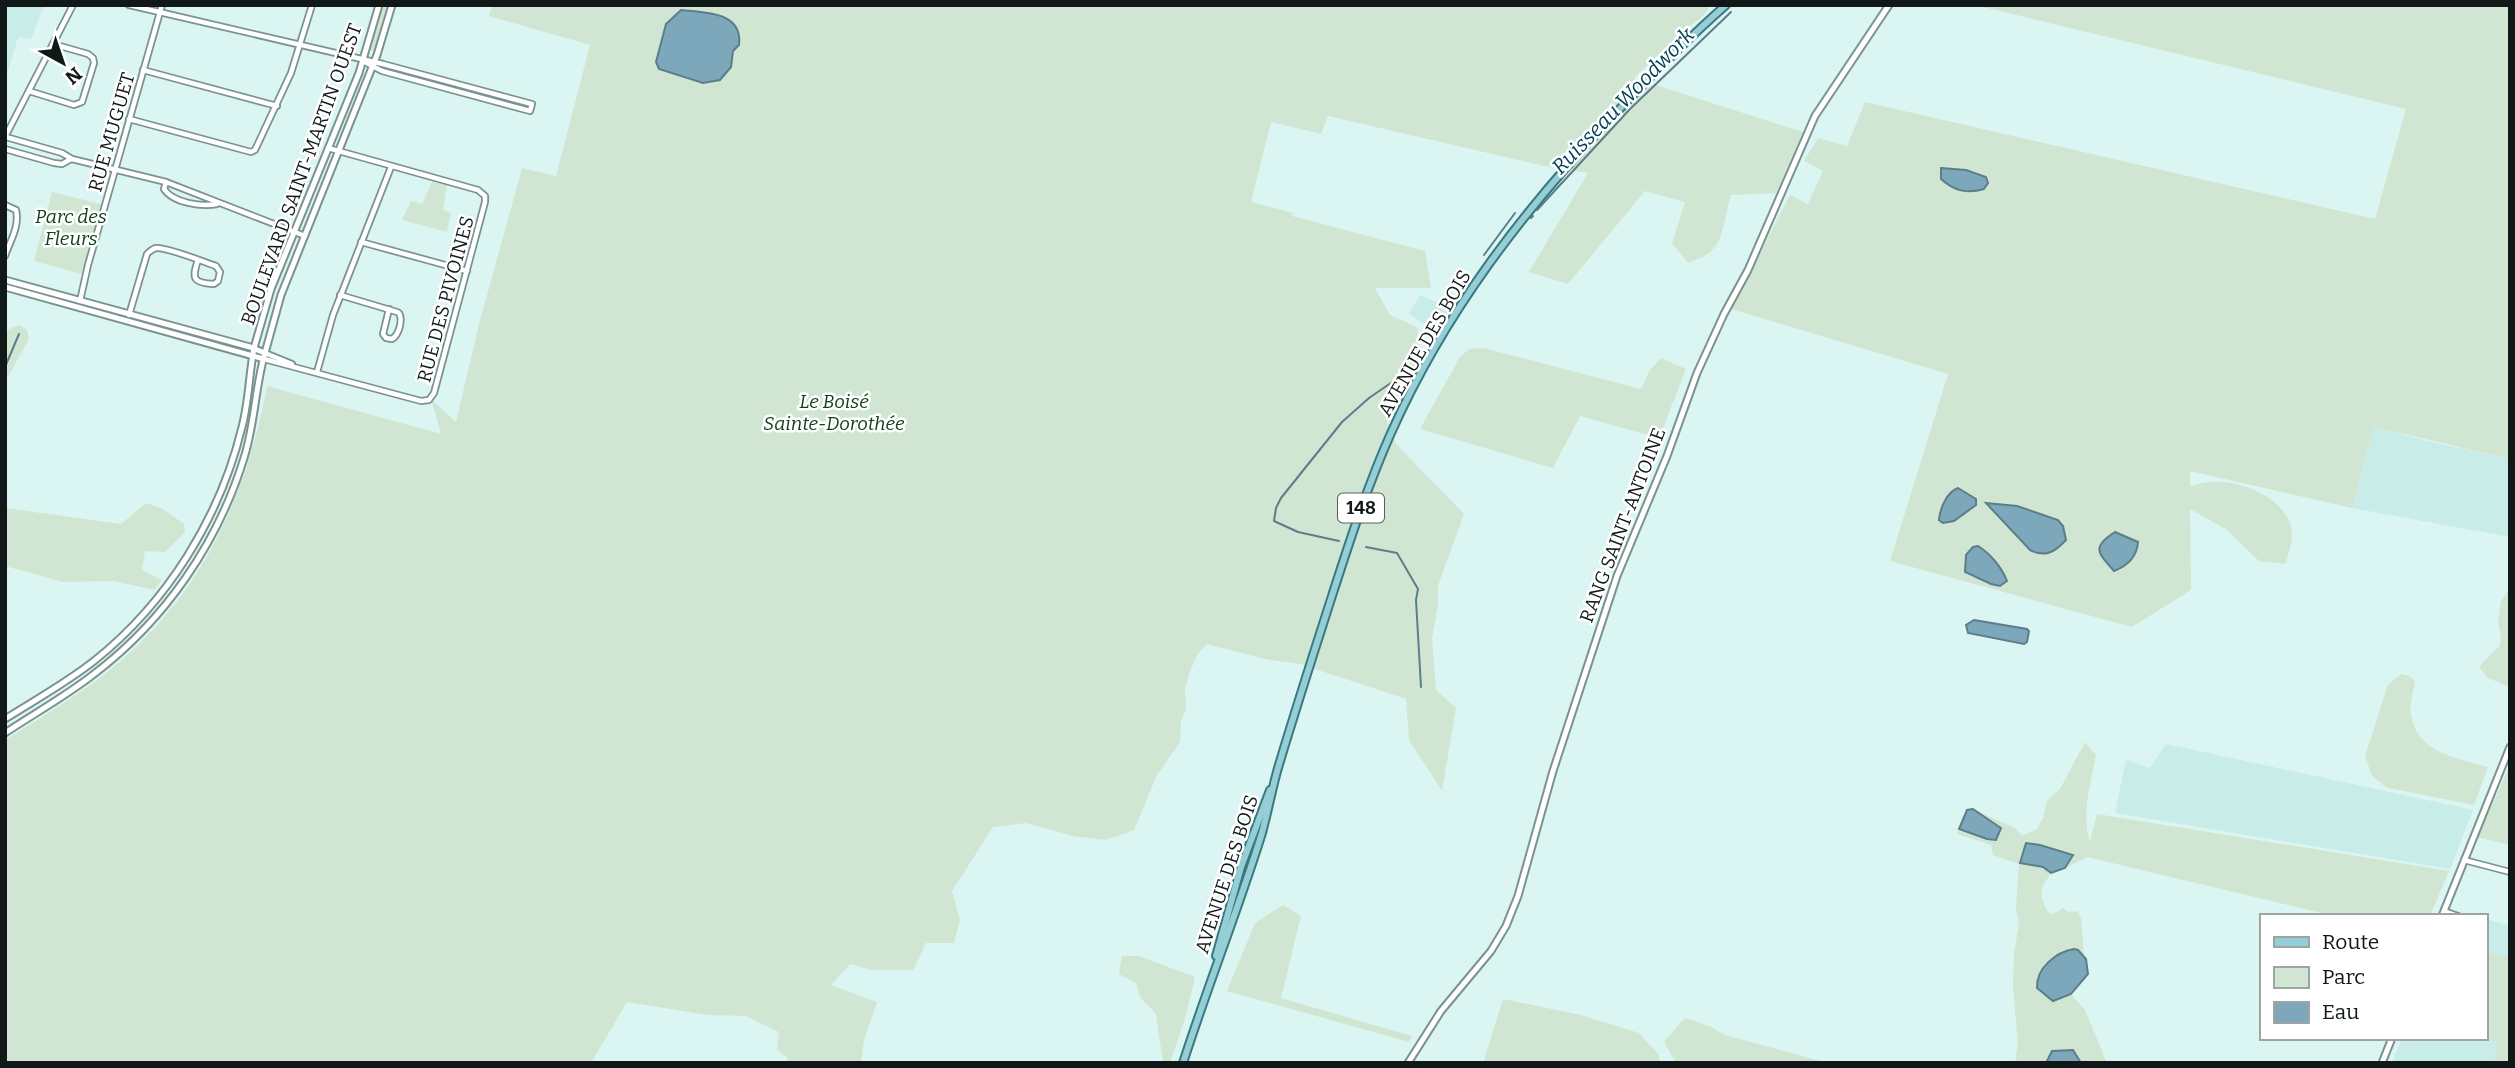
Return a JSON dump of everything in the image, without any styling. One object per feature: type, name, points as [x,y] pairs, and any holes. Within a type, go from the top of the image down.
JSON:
[{"type":"main road","name":"AVENUE DES BOIS","points":[[1183,1063],[1208,986],[1241,867],[1277,772],[1366,493],[1404,406],[1446,328],[1501,245],[1552,182],[1671,55],[1726,5]]},
{"type":"street","points":[[73,5],[6,137],[62,153],[72,159],[166,182],[304,236]]},
{"type":"street","points":[[129,5],[363,61],[532,104],[530,111],[382,71],[373,64]]},
{"type":"street","name":"RUE MUGUET","points":[[80,304],[88,265],[162,5]]},
{"type":"street","points":[[129,119],[251,152],[256,150],[291,73],[312,5]]},
{"type":"street","name":"BOULEVARD SAINT-MARTIN OUEST","points":[[5,719],[106,651],[148,608],[182,564],[207,520],[228,472],[243,424],[254,352],[269,295],[363,61],[379,5]]},
{"type":"street","name":"BOULEVARD SAINT-MARTIN OUEST","points":[[5,733],[72,690],[115,657],[150,622],[187,576],[212,535],[237,481],[249,439],[264,356],[281,295],[373,64],[392,5]]},
{"type":"street","name":"RANG SAINT-ANTOINE","points":[[1408,1063],[1441,1011],[1491,951],[1506,926],[1518,896],[1556,759],[1617,576],[1667,456],[1697,373],[1748,270],[1815,116],[1889,5]]},
{"type":"street","points":[[29,91],[78,106],[82,103],[94,63],[93,58],[88,54],[53,44]]},
{"type":"street","points":[[143,70],[277,106]]},
{"type":"street","name":"RUE DES PIVOINES","points":[[264,356],[421,401],[429,400],[434,393],[485,202],[484,194],[476,189],[328,148]]},
{"type":"street","points":[[5,149],[54,163],[62,164],[72,159]]},
{"type":"street","points":[[317,372],[340,295],[391,166]]},
{"type":"street","points":[[166,182],[164,189],[167,194],[198,205],[219,203]]},
{"type":"street","points":[[5,205],[16,210],[17,215],[17,223],[5,256]]},
{"type":"street","points":[[361,242],[467,271]]},
{"type":"street","points":[[128,317],[147,254],[161,249],[198,260],[219,268],[218,281],[214,284],[194,278],[198,260]]},
{"type":"street","points":[[5,280],[80,304]]},
{"type":"street","points":[[5,287],[80,304],[264,356]]},
{"type":"street","points":[[340,295],[389,309],[399,313],[401,317],[397,335],[392,339],[383,334],[389,309]]},
{"type":"street","points":[[2443,913],[2510,747]]},
{"type":"street","points":[[2464,860],[2510,872]]},
{"type":"street","points":[[2382,1063],[2391,1040]]},
{"type":"shaded area","points":[[5,5],[44,5],[31,39],[18,37],[5,81]]},
{"type":"shaded area","points":[[1420,295],[1450,308],[1436,332],[1409,314]]},
{"type":"shaded area","points":[[2374,427],[2510,459],[2510,537],[2352,508]]},
{"type":"shaded area","points":[[2166,744],[2473,810],[2450,869],[2115,813],[2126,760],[2150,768]]},
{"type":"shaded area","points":[[2487,920],[2510,926],[2510,957],[2487,953]]},
{"type":"shaded area","points":[[2487,1039],[2497,1042],[2493,1063],[2392,1063],[2401,1040]]},
{"type":"green space","points":[[382,5],[389,5],[376,52],[369,50]]},
{"type":"green space","name":"Le Boisé Sainte-Dorothée","points":[[492,5],[1711,5],[1703,16],[1634,78],[1803,132],[1776,193],[1731,195],[1721,234],[1714,248],[1707,254],[1688,263],[1672,243],[1685,202],[1645,191],[1568,284],[1529,272],[1588,173],[1544,166],[1328,116],[1321,134],[1271,122],[1251,202],[1293,213],[1292,216],[1425,251],[1431,288],[1375,288],[1390,315],[1417,327],[1422,362],[1387,422],[1396,444],[1464,514],[1438,586],[1438,605],[1432,638],[1436,690],[1456,708],[1442,791],[1409,740],[1406,699],[1300,664],[1265,659],[1207,644],[1198,654],[1185,688],[1186,710],[1181,721],[1180,742],[1157,775],[1134,830],[1106,840],[1073,836],[1026,823],[993,827],[952,891],[960,920],[954,943],[926,943],[913,970],[871,970],[850,964],[831,985],[877,1002],[864,1040],[861,1063],[787,1063],[788,1058],[777,1050],[779,1032],[746,1016],[708,1015],[627,1002],[591,1063],[5,1063],[5,740],[77,694],[128,655],[189,585],[225,522],[238,489],[260,421],[267,386],[441,434],[433,401],[456,422],[478,328],[522,168],[556,176],[590,45],[489,16]]},
{"type":"green space","points":[[1975,5],[2510,7],[2510,459],[2374,427],[2352,508],[2190,471],[2190,487],[2203,483],[2233,484],[2249,488],[2276,503],[2285,514],[2292,532],[2285,564],[2259,561],[2227,530],[2190,509],[2191,590],[2132,627],[1890,561],[1948,374],[1731,309],[1790,195],[1808,204],[1823,171],[1804,161],[1818,138],[1847,146],[1865,102],[2375,219],[2406,109]]},
{"type":"green space","points":[[432,182],[447,185],[443,210],[451,213],[447,232],[402,220],[411,201],[422,204]]},
{"type":"green space","name":"Parc des Fleurs","points":[[52,192],[105,205],[88,265],[81,274],[34,261]]},
{"type":"green space","points":[[20,325],[27,330],[29,339],[5,382],[5,335],[9,329]]},
{"type":"green space","points":[[1484,348],[1641,389],[1650,370],[1661,358],[1686,369],[1659,438],[1580,416],[1553,468],[1420,429],[1460,357],[1469,349]]},
{"type":"green space","points":[[146,503],[163,509],[184,524],[185,532],[165,552],[145,551],[142,570],[162,580],[154,590],[114,581],[63,582],[5,566],[5,508],[121,524]]},
{"type":"green space","points":[[2510,588],[2510,688],[2487,677],[2479,667],[2500,645],[2498,623],[2501,601]]},
{"type":"green space","points":[[2401,674],[2410,676],[2415,682],[2411,711],[2415,728],[2421,738],[2440,752],[2488,767],[2474,805],[2388,788],[2372,776],[2365,756],[2388,685]]},
{"type":"green space","points":[[2085,742],[2096,755],[2086,821],[2090,842],[2097,814],[2449,871],[2431,914],[2326,914],[2087,857],[2065,868],[2070,863],[2035,865],[2051,873],[2042,892],[2048,912],[2053,914],[2063,908],[2068,912],[2077,911],[2081,918],[2084,955],[2078,950],[2053,1001],[2071,994],[2085,1010],[2107,1063],[2081,1063],[2072,1050],[2052,1051],[2046,1063],[2015,1063],[2018,1044],[2013,986],[2014,953],[2019,924],[2016,910],[2019,864],[1993,855],[1991,845],[1957,834],[1959,829],[1987,839],[2001,827],[1973,809],[2015,828],[2022,836],[2037,829],[2047,801],[2060,789]]},
{"type":"green space","points":[[2510,766],[2510,845],[2477,837]]},
{"type":"green space","points":[[1283,905],[1301,916],[1281,998],[1412,1036],[1409,1042],[1227,991],[1255,923]]},
{"type":"green space","points":[[2487,953],[2510,957],[2510,1063],[2493,1063],[2497,1042],[2487,1039]]},
{"type":"green space","points":[[1122,956],[1139,956],[1195,977],[1185,1019],[1170,1063],[1163,1063],[1156,1014],[1140,997],[1136,983],[1119,974]]},
{"type":"green space","points":[[1503,999],[1581,1015],[1639,1033],[1658,1054],[1661,1063],[1483,1063]]},
{"type":"green space","points":[[1685,1018],[1725,1035],[1828,1063],[1676,1063],[1664,1042]]},
{"type":"water","points":[[681,10],[711,13],[729,20],[735,26],[739,34],[739,45],[733,51],[731,67],[720,80],[703,83],[659,69],[656,62],[666,24]]},
{"type":"water","points":[[1941,168],[1966,170],[1986,177],[1988,183],[1984,189],[1956,189],[1941,179]]},
{"type":"water","points":[[1958,488],[1976,499],[1976,505],[1954,521],[1943,523],[1939,520],[1943,506],[1947,497]]},
{"type":"water","points":[[1986,503],[2017,506],[2058,520],[2063,526],[2066,540],[2058,548],[2045,554],[2030,550]]},
{"type":"water","points":[[2115,532],[2138,542],[2136,552],[2130,560],[2114,571],[2101,555],[2100,546]]},
{"type":"water","points":[[1978,546],[1991,557],[2005,576],[2007,581],[2000,586],[1965,572],[1966,555],[1973,547]]},
{"type":"water","points":[[1974,620],[2027,629],[2027,642],[2024,644],[1968,633],[1966,625]]},
{"type":"water","points":[[1973,809],[2001,828],[1996,840],[1959,829],[1967,810]]},
{"type":"water","points":[[2026,843],[2073,855],[2065,868],[2051,873],[2043,867],[2020,863]]},
{"type":"water","points":[[2074,949],[2086,959],[2088,974],[2071,994],[2053,1001],[2037,988],[2040,974],[2054,957]]},
{"type":"water","points":[[2073,1050],[2081,1063],[2046,1063],[2052,1051]]},
{"type":"waterway","name":"Ruisseau Woodwork","points":[[1537,210],[1630,109],[1731,12]]},
{"type":"waterway","name":"Ruisseau Woodwork","points":[[1484,255],[1515,213]]},
{"type":"waterway","points":[[5,367],[19,334]]},
{"type":"waterway","name":"Ruisseau Woodwork","points":[[1339,541],[1298,532],[1274,521],[1276,508],[1281,498],[1342,422],[1369,398],[1414,367]]},
{"type":"waterway","name":"Ruisseau Woodwork","points":[[1366,547],[1397,553],[1418,589],[1416,600],[1421,687]]}]
